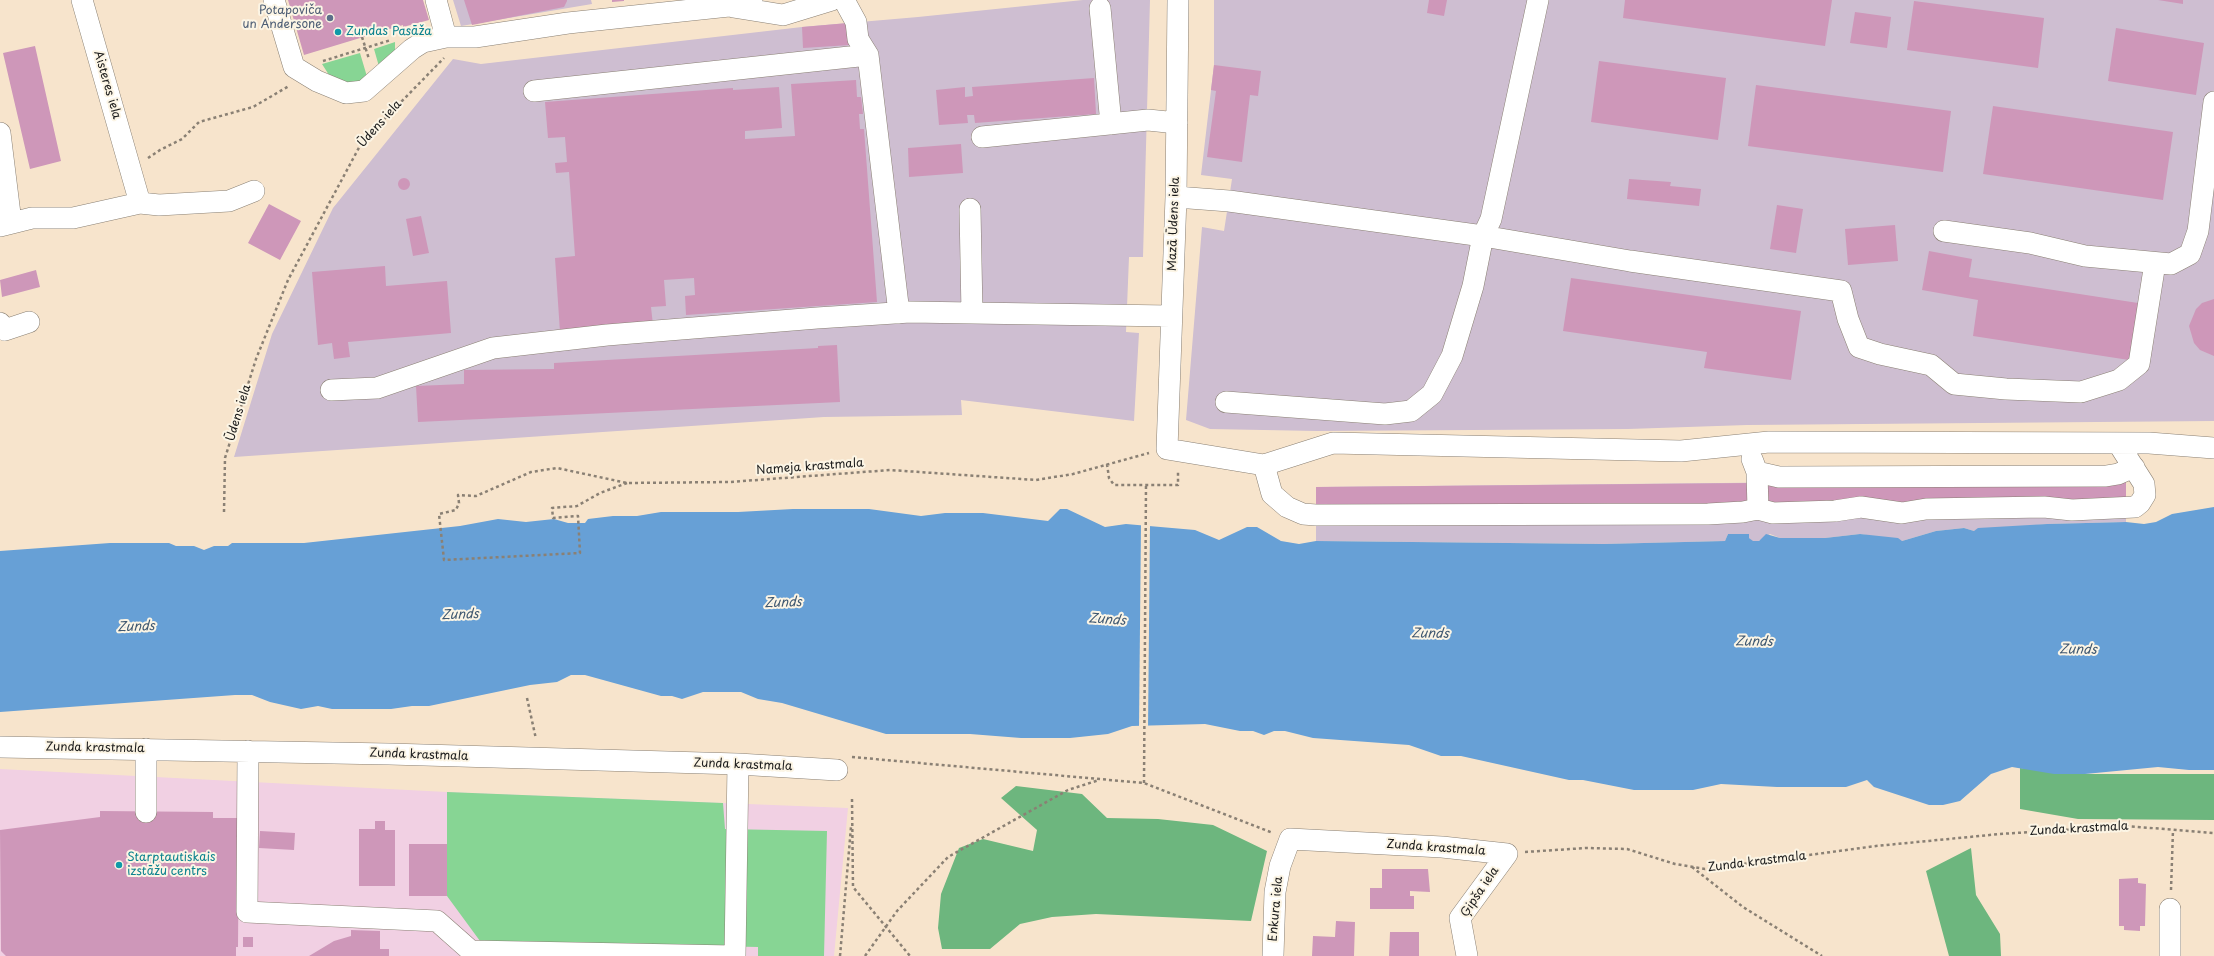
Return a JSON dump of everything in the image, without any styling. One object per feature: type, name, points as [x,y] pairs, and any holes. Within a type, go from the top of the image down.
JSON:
[{"type":"street","name":"Aisteres iela","points":[[82,0],[132,170],[140,203]]},
{"type":"street","points":[[274,0],[294,67],[318,81],[346,94],[354,94],[364,91],[412,49],[423,42],[446,37],[475,37],[568,23],[729,6],[752,0]]},
{"type":"street","points":[[436,0],[446,37]]},
{"type":"street","points":[[729,6],[783,15],[832,0]]},
{"type":"street","points":[[844,0],[856,22],[858,39],[868,56],[899,312]]},
{"type":"street","name":"Mazā Ūdens iela","points":[[1166,449],[1170,316],[1176,197],[1178,0]]},
{"type":"street","points":[[1226,402],[1385,414],[1411,410],[1432,394],[1452,356],[1473,286],[1483,236],[1491,219],[1538,0]]},
{"type":"street","points":[[1100,8],[1111,124]]},
{"type":"street","points":[[534,91],[868,56]]},
{"type":"street","points":[[1944,230],[2030,243],[2085,256],[2171,264],[2190,254],[2198,230],[2214,102]]},
{"type":"street","points":[[982,137],[1148,120],[1177,122]]},
{"type":"street","points":[[0,133],[5,224],[32,218],[73,218],[140,203],[159,205],[229,201],[254,191]]},
{"type":"street","points":[[1176,197],[1229,201],[1483,236],[1630,261],[1841,291],[1848,318],[1859,347],[1880,354],[1931,366],[1954,384],[2081,392],[2119,380],[2139,364],[2155,263]]},
{"type":"street","points":[[970,209],[972,313]]},
{"type":"street","points":[[331,390],[377,388],[493,348],[607,335],[899,312],[1170,316]]},
{"type":"street","points":[[0,323],[5,330],[29,322]]},
{"type":"street","points":[[1166,449],[1264,465],[1333,443],[1681,451],[1770,442],[2118,443],[2214,448]]},
{"type":"street","points":[[1264,465],[1272,494],[1287,507],[1303,514],[1316,515],[1708,514],[1743,512],[1758,508],[1773,513],[1835,511],[1861,507],[1902,513],[1934,509],[2044,507],[2072,510],[2126,508],[2140,503],[2145,495],[2144,484],[2118,443]]},
{"type":"street","points":[[1745,444],[1758,472],[1758,508]]},
{"type":"street","points":[[1758,472],[1779,477],[2106,476],[2118,474],[2134,467]]},
{"type":"street","name":"Zunda krastmala","points":[[0,747],[248,751],[738,764],[837,770]]},
{"type":"street","points":[[146,749],[146,812]]},
{"type":"street","points":[[248,751],[247,912],[437,921],[471,951],[733,956],[738,764]]},
{"type":"street","name":"Zunda krastmala","points":[[1290,839],[1442,847],[1507,854]]},
{"type":"street","name":"Enkura iela","points":[[1274,956],[1275,892],[1280,866],[1290,839]]},
{"type":"street","name":"Ģipša iela","points":[[1468,956],[1460,918],[1507,854]]},
{"type":"street","points":[[2170,909],[2170,956]]},
{"type":"path","points":[[362,37],[365,46]]},
{"type":"path","name":"Ūdens iela","points":[[224,512],[225,458],[256,359],[288,280],[362,142],[450,53],[446,37]]},
{"type":"path","points":[[132,170],[160,150],[182,139],[199,122],[253,107],[288,87],[294,67],[315,63],[393,39]]},
{"type":"path","name":"Nameja krastmala","points":[[626,483],[600,493],[577,506],[552,508],[553,518],[578,516],[580,553],[444,560],[439,514],[456,510],[459,503],[458,495],[476,496],[530,472],[557,468],[626,483],[730,482],[890,470],[1036,480],[1073,474],[1166,449]]},
{"type":"path","points":[[1107,464],[1109,478],[1114,486],[1146,487],[1178,485]]},
{"type":"path","points":[[1146,487],[1144,783],[1290,839]]},
{"type":"path","points":[[527,698],[537,743]]},
{"type":"path","points":[[865,956],[896,911],[948,857],[1068,790],[1100,780]]},
{"type":"path","points":[[852,799],[853,887],[910,956]]},
{"type":"path","points":[[840,956],[852,812]]},
{"type":"path","name":"Zunda krastmala","points":[[1507,854],[1586,848],[1627,849],[1675,864],[1705,869],[1876,846],[2000,834],[2126,826],[2214,833]]},
{"type":"path","points":[[2170,909],[2173,830]]},
{"type":"path","points":[[1692,867],[1743,907],[1822,956]]},
{"type":"shaded area","points":[[453,0],[591,0],[592,4],[461,26]]},
{"type":"shaded area","points":[[1083,0],[1150,0],[1143,257],[1129,257],[1126,332],[1139,333],[1134,421],[961,400],[962,415],[824,417],[234,457],[272,334],[333,208],[453,59],[481,64],[802,27]]},
{"type":"shaded area","points":[[1214,0],[2214,0],[2214,421],[1747,425],[1628,429],[1317,431],[1210,429],[1186,420],[1202,227],[1224,231],[1232,179],[1201,175],[1214,65]]},
{"type":"shaded area","points":[[2126,479],[2126,522],[2047,524],[1974,531],[1964,528],[1936,531],[1902,541],[1860,534],[1825,538],[1780,538],[1770,534],[1759,541],[1752,541],[1749,538],[1728,534],[1725,541],[1604,544],[1316,541],[1316,487]]},
{"type":"shaded area","name":"Starptautiskais izstāžu centrs","points":[[0,769],[447,792],[848,808],[834,956],[0,956]]},
{"type":"green space","points":[[395,42],[395,57],[380,70],[374,49]]},
{"type":"green space","points":[[360,53],[368,80],[345,83],[329,75],[322,64]]},
{"type":"green space","points":[[2020,768],[2078,774],[2214,774],[2214,820],[2078,819],[2020,809]]},
{"type":"green space","points":[[1016,786],[1082,794],[1107,818],[1158,819],[1213,825],[1267,851],[1251,921],[1096,914],[1052,917],[1020,924],[990,949],[942,949],[938,928],[941,894],[959,848],[983,839],[1033,851],[1037,830],[1001,798]]},
{"type":"green space","points":[[447,792],[723,803],[725,829],[827,831],[824,956],[758,956],[758,947],[480,941],[447,896]]},
{"type":"green space","points":[[1971,848],[1976,895],[2000,934],[2001,956],[1949,956],[1926,871]]},
{"type":"water","name":"Zunds","points":[[2214,507],[2214,770],[2189,770],[2158,767],[2085,774],[2054,774],[2012,767],[1991,774],[1960,801],[1943,805],[1929,805],[1874,787],[1867,780],[1846,787],[1777,787],[1721,784],[1693,790],[1634,790],[1583,780],[1569,780],[1461,756],[1441,756],[1409,745],[1313,738],[1285,731],[1274,731],[1264,735],[1253,731],[1240,731],[1205,724],[1132,726],[1108,734],[1070,738],[1021,738],[970,734],[886,734],[782,703],[758,699],[741,692],[703,692],[682,699],[672,696],[661,696],[585,675],[571,675],[557,682],[530,685],[429,706],[412,706],[391,709],[332,709],[318,706],[301,709],[270,702],[252,695],[235,695],[0,712],[0,551],[110,543],[169,543],[176,546],[194,546],[204,550],[214,546],[228,546],[232,543],[304,543],[460,526],[498,519],[526,522],[554,519],[568,523],[585,523],[588,519],[613,516],[637,516],[661,512],[738,512],[793,509],[869,509],[921,516],[945,513],[983,513],[1048,521],[1060,509],[1067,509],[1105,527],[1126,524],[1195,530],[1219,540],[1247,527],[1257,527],[1281,541],[1299,544],[1316,541],[1604,544],[1725,541],[1728,534],[1749,534],[1749,538],[1753,541],[1759,541],[1766,534],[1780,538],[1825,538],[1860,534],[1898,538],[1902,541],[1936,531],[1964,528],[1974,531],[1978,528],[2047,524],[2126,522],[2144,524],[2156,522],[2172,514]]},
{"type":"pier","points":[[1141,524],[1150,525],[1148,728],[1139,728]]},
{"type":"building","name":"Zundas Pasāža","points":[[288,0],[423,0],[429,20],[403,27],[403,25],[304,55]]},
{"type":"building","points":[[464,0],[567,1],[564,7],[472,25]]},
{"type":"building","points":[[612,0],[624,0],[624,1],[612,2]]},
{"type":"building","points":[[1429,0],[1447,0],[1444,16],[1427,13]]},
{"type":"building","points":[[1625,0],[1832,0],[1825,46],[1623,18]]},
{"type":"building","points":[[2158,0],[2183,0],[2183,4]]},
{"type":"building","points":[[1914,1],[2044,18],[2038,68],[1907,50]]},
{"type":"building","points":[[1855,12],[1891,17],[1887,48],[1850,43]]},
{"type":"building","points":[[848,23],[850,45],[803,48],[802,27]]},
{"type":"building","points":[[2116,28],[2204,43],[2196,95],[2108,81]]},
{"type":"building","points":[[35,46],[61,161],[30,169],[3,53]]},
{"type":"building","points":[[1599,61],[1726,78],[1718,140],[1591,122]]},
{"type":"building","points":[[1214,65],[1261,71],[1258,96],[1250,95],[1242,162],[1207,157],[1216,91],[1211,90]]},
{"type":"building","points":[[1094,78],[1096,114],[975,123],[974,115],[967,115],[968,123],[939,125],[936,90],[965,87],[965,97],[973,96],[972,87]]},
{"type":"building","points":[[856,80],[857,97],[861,97],[863,114],[859,114],[860,129],[864,129],[877,302],[686,315],[685,296],[695,295],[694,278],[664,280],[666,306],[651,307],[653,325],[560,332],[555,258],[575,256],[569,172],[556,173],[555,163],[567,162],[565,137],[548,138],[545,102],[733,88],[733,90],[779,87],[782,128],[745,131],[745,139],[795,136],[791,84]]},
{"type":"building","points":[[1756,85],[1951,111],[1943,172],[1748,146]]},
{"type":"building","points":[[1993,106],[2173,132],[2163,200],[1983,174]]},
{"type":"building","points":[[961,144],[963,173],[909,177],[908,148]]},
{"type":"building","points":[[406,178],[409,179],[409,189],[402,190],[399,189],[398,182],[399,179]]},
{"type":"building","points":[[1629,179],[1671,182],[1670,186],[1701,189],[1699,206],[1627,199]]},
{"type":"building","points":[[269,204],[301,221],[280,260],[248,243]]},
{"type":"building","points":[[1777,205],[1803,209],[1796,253],[1770,249]]},
{"type":"building","points":[[421,216],[429,253],[413,256],[406,219]]},
{"type":"building","points":[[1895,225],[1898,261],[1848,265],[1845,229]]},
{"type":"building","points":[[1929,251],[1972,259],[1969,277],[2138,303],[2129,360],[1973,336],[1978,300],[1922,290]]},
{"type":"building","points":[[385,266],[386,286],[447,281],[451,333],[348,342],[350,357],[334,359],[332,343],[318,345],[312,272]]},
{"type":"building","points":[[36,270],[40,287],[2,297],[0,280]]},
{"type":"building","points":[[1571,278],[1801,311],[1791,380],[1704,368],[1707,352],[1563,331]]},
{"type":"building","points":[[2214,299],[2214,356],[2200,350],[2194,343],[2189,326],[2196,309],[2202,303]]},
{"type":"building","points":[[837,345],[840,402],[418,422],[416,386],[464,384],[464,370],[554,369],[554,363],[818,348],[818,346]]},
{"type":"building","points":[[2126,479],[2126,501],[1767,504],[1766,483]]},
{"type":"building","points":[[1751,483],[1751,504],[1316,508],[1316,487]]},
{"type":"building","name":"Starptautiskais izstāžu centrs","points":[[100,811],[213,812],[213,818],[239,818],[238,947],[236,947],[236,956],[6,956],[1,951],[0,830],[100,817]]},
{"type":"building","points":[[375,821],[385,821],[385,830],[395,830],[395,886],[359,886],[359,829],[375,829]]},
{"type":"building","points":[[260,831],[295,833],[294,850],[259,848]]},
{"type":"building","points":[[409,844],[447,844],[447,896],[409,896]]},
{"type":"building","points":[[1382,869],[1428,869],[1430,892],[1410,891],[1410,896],[1414,896],[1414,909],[1370,909],[1370,888],[1382,888]]},
{"type":"building","points":[[2138,878],[2138,883],[2146,884],[2145,926],[2140,926],[2140,931],[2124,930],[2124,926],[2119,926],[2119,879]]},
{"type":"building","points":[[1336,921],[1355,922],[1354,956],[1312,956],[1313,936],[1335,937]]},
{"type":"building","points":[[351,930],[380,931],[380,949],[389,949],[389,956],[309,956],[334,941],[351,936]]},
{"type":"building","points":[[1390,932],[1419,932],[1419,956],[1389,956]]},
{"type":"building","points":[[243,937],[253,937],[253,947],[243,947]]},
{"type":"place","name":"Potapoviča un Andersone","points":[[330,18]]},
{"type":"place","name":"Zundas Pasāža","points":[[338,32]]},
{"type":"place","name":"Starptautiskais izstāžu centrs","points":[[119,865]]}]
